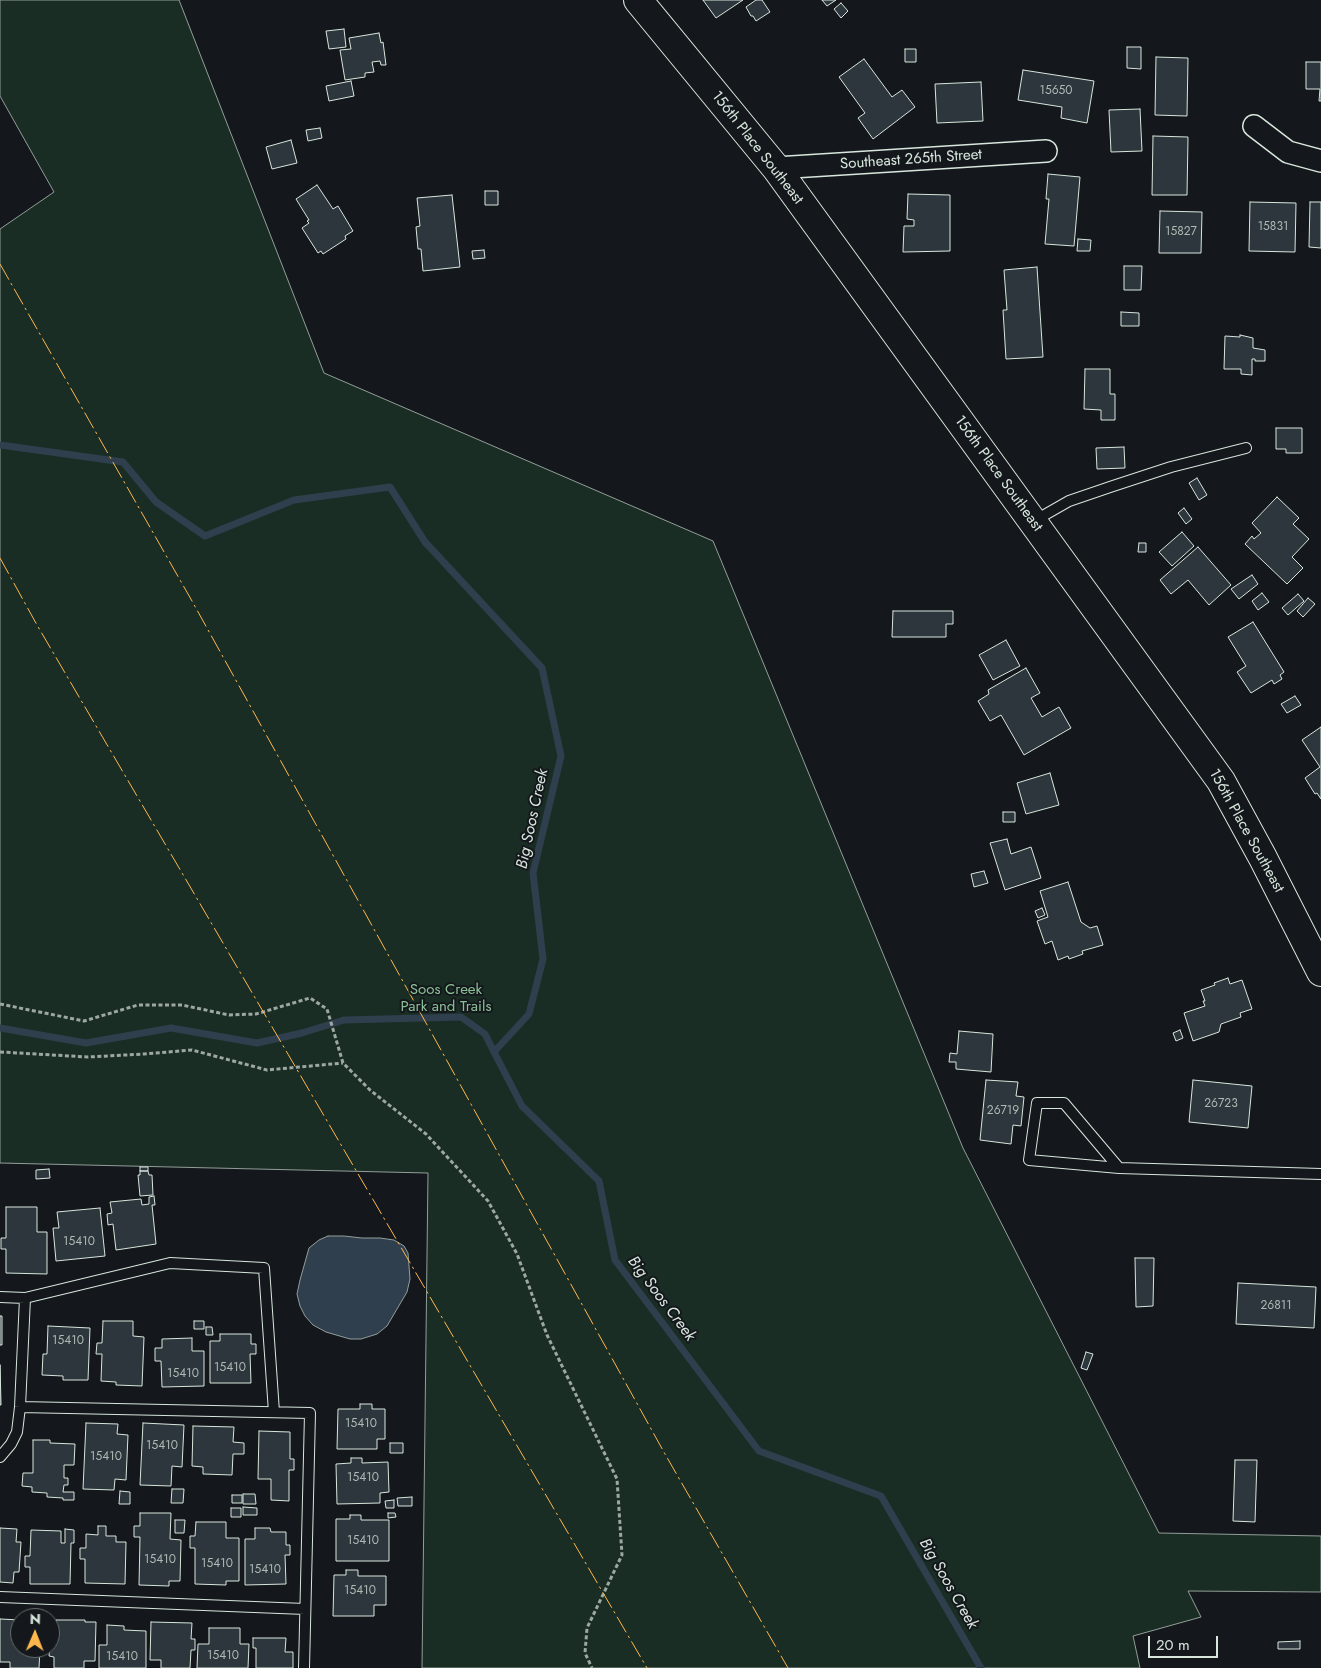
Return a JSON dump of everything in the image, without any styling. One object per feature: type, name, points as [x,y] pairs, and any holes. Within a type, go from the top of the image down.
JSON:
[{"type":"street","name":"156th Place Southeast","points":[[638,0],[776,168],[1221,781],[1321,972]]},
{"type":"street","points":[[1254,126],[1288,152],[1321,161]]},
{"type":"street","name":"Southeast 265th Street","points":[[776,168],[1046,151]]},
{"type":"lane","points":[[1033,522],[1069,501],[1171,467],[1246,448]]},
{"type":"lane","points":[[1119,1168],[1064,1104],[1037,1103],[1029,1160],[1119,1168],[1321,1174]]},
{"type":"lane","points":[[0,1297],[25,1298],[170,1263],[264,1268],[274,1412]]},
{"type":"lane","points":[[0,1457],[11,1444],[17,1432],[20,1408],[25,1298]]},
{"type":"lane","points":[[20,1408],[310,1412],[304,1668]]},
{"type":"lane","points":[[0,1597],[305,1609]]},
{"type":"path","points":[[0,1004],[84,1021],[138,1005],[182,1005],[229,1015],[256,1014],[310,998],[327,1009],[343,1063],[370,1090],[426,1134],[488,1201],[517,1254],[547,1335],[617,1479],[622,1555],[587,1628],[585,1653],[592,1668]]},
{"type":"path","points":[[0,1052],[88,1056],[192,1050],[267,1070],[343,1063]]},
{"type":"green space","name":"Soos Creek Park and Trails","points":[[0,0],[179,0],[324,373],[713,541],[963,1148],[1159,1533],[1321,1536],[1321,1592],[1188,1591],[1201,1617],[1133,1636],[1140,1668],[422,1668],[428,1173],[0,1163],[0,229],[54,192],[0,96]]},
{"type":"water","points":[[328,1236],[394,1240],[404,1246],[408,1253],[410,1279],[407,1292],[387,1326],[377,1334],[361,1339],[350,1339],[326,1332],[313,1325],[305,1316],[300,1306],[297,1294],[309,1248]]},
{"type":"building","points":[[703,0],[743,0],[716,18]]},
{"type":"building","points":[[756,0],[762,0],[770,12],[756,21],[746,7]]},
{"type":"building","points":[[822,0],[836,0],[827,6]]},
{"type":"building","points":[[841,3],[848,11],[841,18],[834,9]]},
{"type":"building","points":[[344,29],[346,47],[329,49],[326,31]]},
{"type":"building","points":[[379,33],[381,43],[383,42],[386,65],[381,65],[380,61],[372,62],[374,72],[365,73],[365,77],[345,80],[340,50],[351,49],[349,38]]},
{"type":"building","points":[[1127,47],[1141,47],[1141,69],[1127,68]]},
{"type":"building","points":[[905,49],[916,49],[916,62],[905,62]]},
{"type":"building","points":[[1156,57],[1188,58],[1187,116],[1155,115]]},
{"type":"building","points":[[864,59],[892,97],[902,90],[915,107],[873,139],[858,118],[865,113],[839,77]]},
{"type":"building","points":[[1306,62],[1321,62],[1321,101],[1319,101],[1320,89],[1306,89]]},
{"type":"building","points":[[1023,70],[1094,81],[1087,123],[1061,118],[1062,107],[1018,100]]},
{"type":"building","points":[[351,81],[354,96],[329,101],[326,86]]},
{"type":"building","points":[[981,82],[983,121],[937,123],[935,84]]},
{"type":"building","points":[[1140,109],[1142,151],[1111,152],[1109,110]]},
{"type":"building","points":[[320,128],[322,138],[308,141],[306,130]]},
{"type":"building","points":[[1153,136],[1188,137],[1187,195],[1152,195]]},
{"type":"building","points":[[291,140],[297,163],[272,169],[266,147]]},
{"type":"building","points":[[1048,174],[1080,177],[1074,246],[1045,244],[1049,199],[1046,199]]},
{"type":"building","points":[[317,185],[333,209],[338,206],[353,231],[345,236],[346,239],[323,254],[321,251],[318,253],[302,228],[309,223],[307,221],[309,220],[296,199]]},
{"type":"building","points":[[485,191],[498,191],[498,205],[485,205]]},
{"type":"building","points":[[908,194],[950,195],[950,251],[903,252],[904,226],[914,226],[914,220],[907,219]]},
{"type":"building","points":[[452,195],[460,267],[423,271],[416,227],[420,226],[417,198]]},
{"type":"building","points":[[1250,202],[1296,203],[1295,252],[1249,251]]},
{"type":"building","points":[[1310,202],[1321,202],[1321,248],[1309,247]]},
{"type":"building","points":[[1160,211],[1202,212],[1201,253],[1159,253]]},
{"type":"building","points":[[1078,239],[1091,240],[1090,251],[1077,251]]},
{"type":"building","points":[[484,250],[485,258],[473,259],[472,251]]},
{"type":"building","points":[[1124,266],[1142,266],[1141,290],[1124,290]]},
{"type":"building","points":[[1037,267],[1043,357],[1006,359],[1003,310],[1007,310],[1004,270]]},
{"type":"building","points":[[1121,312],[1139,313],[1139,326],[1121,326]]},
{"type":"building","points":[[1240,335],[1253,338],[1253,348],[1265,350],[1265,361],[1255,361],[1255,359],[1252,359],[1252,375],[1241,374],[1241,369],[1224,369],[1225,336],[1240,337]]},
{"type":"building","points":[[1085,369],[1110,369],[1110,394],[1115,394],[1115,420],[1101,420],[1101,410],[1084,409]]},
{"type":"building","points":[[1276,428],[1302,428],[1302,453],[1286,453],[1286,449],[1276,449]]},
{"type":"building","points":[[1124,447],[1125,468],[1097,469],[1096,448]]},
{"type":"building","points":[[1197,478],[1207,495],[1199,500],[1189,483]]},
{"type":"building","points":[[1277,497],[1299,518],[1293,524],[1309,539],[1292,557],[1303,568],[1287,584],[1245,544],[1252,536],[1254,539],[1261,533],[1252,523]]},
{"type":"building","points":[[1184,508],[1192,519],[1186,524],[1178,513]]},
{"type":"building","points":[[1182,532],[1194,546],[1172,566],[1159,552]]},
{"type":"building","points":[[1139,543],[1146,543],[1146,552],[1138,552]]},
{"type":"building","points":[[1198,547],[1231,585],[1209,605],[1188,580],[1171,594],[1160,580]]},
{"type":"building","points":[[1252,575],[1258,584],[1239,599],[1231,589]]},
{"type":"building","points":[[1262,593],[1269,602],[1258,610],[1252,601]]},
{"type":"building","points":[[1298,594],[1304,601],[1288,615],[1282,608]]},
{"type":"building","points":[[1308,598],[1315,604],[1303,617],[1297,611]]},
{"type":"building","points":[[893,611],[953,611],[953,624],[946,624],[946,637],[892,637]]},
{"type":"building","points":[[1253,622],[1284,672],[1280,675],[1282,679],[1274,684],[1272,680],[1251,693],[1237,672],[1246,666],[1228,637]]},
{"type":"building","points":[[1006,640],[1020,666],[993,680],[979,655]]},
{"type":"building","points":[[1026,668],[1040,693],[1031,698],[1042,717],[1059,707],[1071,728],[1024,755],[1001,715],[990,721],[978,701],[989,694],[988,690]]},
{"type":"building","points":[[1295,696],[1301,705],[1287,713],[1281,704]]},
{"type":"building","points":[[1321,727],[1321,799],[1317,793],[1315,794],[1305,778],[1320,767],[1302,740]]},
{"type":"building","points":[[1050,773],[1059,805],[1026,814],[1017,783]]},
{"type":"building","points":[[1003,812],[1015,812],[1015,822],[1003,822]]},
{"type":"building","points":[[1007,839],[1011,854],[1031,847],[1041,878],[1005,890],[990,843]]},
{"type":"building","points":[[984,871],[988,883],[974,887],[971,874]]},
{"type":"building","points":[[1068,882],[1081,922],[1090,928],[1097,926],[1103,945],[1082,951],[1083,954],[1069,959],[1068,956],[1058,960],[1052,941],[1045,944],[1037,921],[1048,917],[1040,891]]},
{"type":"building","points":[[1042,908],[1045,915],[1038,918],[1035,911]]},
{"type":"building","points":[[1228,978],[1230,984],[1242,980],[1252,1009],[1240,1013],[1241,1017],[1221,1024],[1219,1032],[1193,1041],[1184,1013],[1205,1006],[1201,990]]},
{"type":"building","points":[[1180,1030],[1183,1038],[1176,1041],[1173,1033]]},
{"type":"building","points":[[959,1031],[993,1034],[991,1072],[956,1069],[956,1062],[949,1062],[950,1053],[957,1054]]},
{"type":"building","points":[[986,1080],[1018,1082],[1016,1096],[1024,1097],[1021,1126],[1013,1125],[1011,1144],[980,1140]]},
{"type":"building","points":[[1193,1080],[1252,1086],[1248,1128],[1189,1122]]},
{"type":"building","points":[[140,1167],[148,1167],[148,1171],[140,1171]]},
{"type":"building","points":[[49,1169],[50,1178],[36,1179],[36,1170]]},
{"type":"building","points":[[140,1171],[148,1171],[149,1175],[152,1175],[153,1195],[140,1196],[138,1175],[140,1175]]},
{"type":"building","points":[[154,1196],[155,1205],[152,1205],[156,1244],[116,1250],[113,1224],[108,1225],[107,1214],[112,1213],[110,1202],[141,1199],[142,1205],[149,1204],[149,1197]]},
{"type":"building","points":[[6,1207],[37,1207],[37,1232],[47,1232],[47,1274],[6,1273],[6,1249],[1,1249],[1,1238],[6,1238]]},
{"type":"building","points":[[100,1208],[105,1256],[56,1261],[53,1228],[59,1228],[57,1212]]},
{"type":"building","points":[[1135,1258],[1154,1258],[1153,1306],[1136,1307]]},
{"type":"building","points":[[1238,1283],[1316,1287],[1314,1328],[1236,1324]]},
{"type":"building","points":[[0,1316],[2,1316],[2,1345],[0,1345]]},
{"type":"building","points":[[103,1321],[133,1321],[133,1336],[144,1337],[142,1386],[116,1385],[116,1382],[101,1381],[102,1354],[96,1354],[97,1343],[102,1343]]},
{"type":"building","points":[[194,1321],[204,1321],[204,1329],[194,1329]]},
{"type":"building","points":[[48,1326],[90,1328],[88,1380],[63,1380],[63,1376],[42,1375],[43,1354],[47,1354]]},
{"type":"building","points":[[206,1327],[212,1327],[213,1335],[206,1335]]},
{"type":"building","points":[[220,1334],[251,1334],[251,1344],[256,1344],[256,1354],[250,1354],[251,1383],[210,1383],[210,1341],[220,1341]]},
{"type":"building","points":[[192,1338],[192,1351],[204,1351],[204,1386],[162,1387],[161,1361],[155,1361],[155,1348],[162,1348],[162,1339]]},
{"type":"building","points":[[1086,1352],[1093,1354],[1087,1370],[1081,1368]]},
{"type":"building","points":[[0,1365],[1,1405],[0,1405]]},
{"type":"building","points":[[360,1404],[372,1404],[372,1409],[385,1409],[385,1439],[377,1439],[377,1449],[337,1449],[338,1409],[360,1409]]},
{"type":"building","points":[[86,1423],[118,1424],[117,1434],[128,1435],[126,1480],[115,1479],[114,1490],[83,1489]]},
{"type":"building","points":[[143,1423],[184,1425],[182,1467],[172,1466],[171,1486],[140,1485]]},
{"type":"building","points":[[193,1426],[234,1427],[233,1442],[244,1443],[244,1454],[233,1454],[232,1475],[203,1474],[203,1467],[192,1466]]},
{"type":"building","points":[[259,1431],[290,1432],[290,1459],[294,1459],[294,1470],[289,1470],[289,1501],[271,1500],[271,1479],[258,1479]]},
{"type":"building","points":[[33,1440],[50,1440],[50,1443],[75,1444],[74,1465],[64,1465],[64,1478],[68,1478],[68,1485],[64,1485],[63,1492],[74,1492],[74,1500],[47,1497],[47,1493],[32,1492],[32,1487],[22,1486],[23,1473],[33,1473]]},
{"type":"building","points":[[390,1443],[403,1443],[403,1453],[390,1453]]},
{"type":"building","points":[[351,1458],[362,1458],[362,1463],[388,1462],[389,1492],[380,1493],[380,1503],[337,1504],[336,1464],[351,1463]]},
{"type":"building","points":[[1235,1460],[1257,1460],[1255,1522],[1233,1521]]},
{"type":"building","points":[[172,1489],[184,1489],[183,1503],[171,1503]]},
{"type":"building","points":[[120,1491],[130,1492],[130,1504],[119,1504]]},
{"type":"building","points":[[243,1494],[255,1494],[256,1504],[243,1504]]},
{"type":"building","points":[[232,1495],[242,1495],[242,1503],[232,1503]]},
{"type":"building","points":[[412,1497],[412,1506],[398,1506],[397,1498]]},
{"type":"building","points":[[394,1500],[394,1508],[386,1508],[385,1501]]},
{"type":"building","points":[[243,1507],[257,1508],[257,1515],[243,1515]]},
{"type":"building","points":[[231,1508],[241,1508],[241,1517],[231,1517]]},
{"type":"building","points":[[140,1513],[171,1513],[170,1539],[181,1540],[180,1581],[169,1581],[169,1586],[139,1585],[140,1537],[134,1537],[134,1526],[140,1526]]},
{"type":"building","points":[[388,1513],[395,1513],[396,1517],[388,1518]]},
{"type":"building","points":[[350,1515],[361,1515],[361,1520],[389,1520],[389,1561],[336,1561],[336,1519],[350,1519]]},
{"type":"building","points":[[175,1520],[185,1520],[184,1533],[175,1533]]},
{"type":"building","points":[[196,1522],[226,1522],[226,1538],[239,1538],[239,1581],[226,1581],[226,1585],[195,1584],[195,1548],[190,1548],[190,1536],[195,1536]]},
{"type":"building","points":[[98,1526],[106,1526],[106,1536],[116,1536],[116,1542],[126,1542],[125,1584],[85,1583],[85,1559],[80,1559],[80,1548],[86,1548],[86,1534],[98,1535]]},
{"type":"building","points":[[0,1528],[17,1529],[16,1542],[21,1542],[19,1572],[14,1572],[13,1583],[0,1582]]},
{"type":"building","points":[[255,1528],[270,1528],[271,1532],[286,1532],[286,1545],[290,1545],[290,1555],[285,1555],[286,1584],[245,1585],[245,1539],[255,1539]]},
{"type":"building","points":[[65,1529],[74,1530],[74,1543],[71,1543],[70,1584],[30,1584],[30,1567],[25,1567],[25,1556],[30,1556],[31,1530],[61,1531],[61,1543],[65,1543]]},
{"type":"building","points":[[346,1570],[358,1570],[358,1576],[386,1576],[386,1605],[374,1605],[374,1616],[333,1616],[334,1575],[346,1575]]},
{"type":"building","points":[[0,1619],[10,1620],[10,1658],[40,1658],[39,1668],[10,1668],[10,1662],[0,1662]]},
{"type":"building","points":[[60,1620],[96,1622],[95,1661],[84,1661],[84,1668],[54,1668],[54,1658],[60,1658]]},
{"type":"building","points":[[151,1622],[192,1623],[191,1639],[195,1639],[195,1650],[191,1650],[190,1668],[161,1668],[161,1660],[150,1660]]},
{"type":"building","points":[[107,1625],[124,1626],[124,1630],[146,1631],[146,1668],[99,1668],[99,1645],[107,1645]]},
{"type":"building","points":[[209,1628],[240,1628],[240,1644],[249,1644],[248,1668],[197,1668],[198,1644],[209,1644]]},
{"type":"building","points":[[253,1638],[286,1638],[285,1652],[293,1652],[293,1668],[256,1668],[256,1648],[253,1648]]},
{"type":"building","points":[[1300,1641],[1300,1649],[1278,1649],[1278,1642]]},
{"type":"waterway","name":"Big Soos Creek","points":[[0,445],[123,462],[156,502],[205,536],[294,500],[390,487],[425,542],[542,668],[561,756],[533,873],[543,959],[529,1014],[494,1052],[522,1106],[599,1181],[615,1260],[759,1451],[881,1496],[981,1668]]},
{"type":"waterway","points":[[0,1028],[86,1043],[171,1028],[257,1043],[302,1033],[344,1020],[461,1017],[485,1034],[494,1052]]},
{"type":"power","points":[[0,264],[192,601],[665,1454],[788,1668]]},
{"type":"power","points":[[0,558],[37,625],[647,1668]]}]
